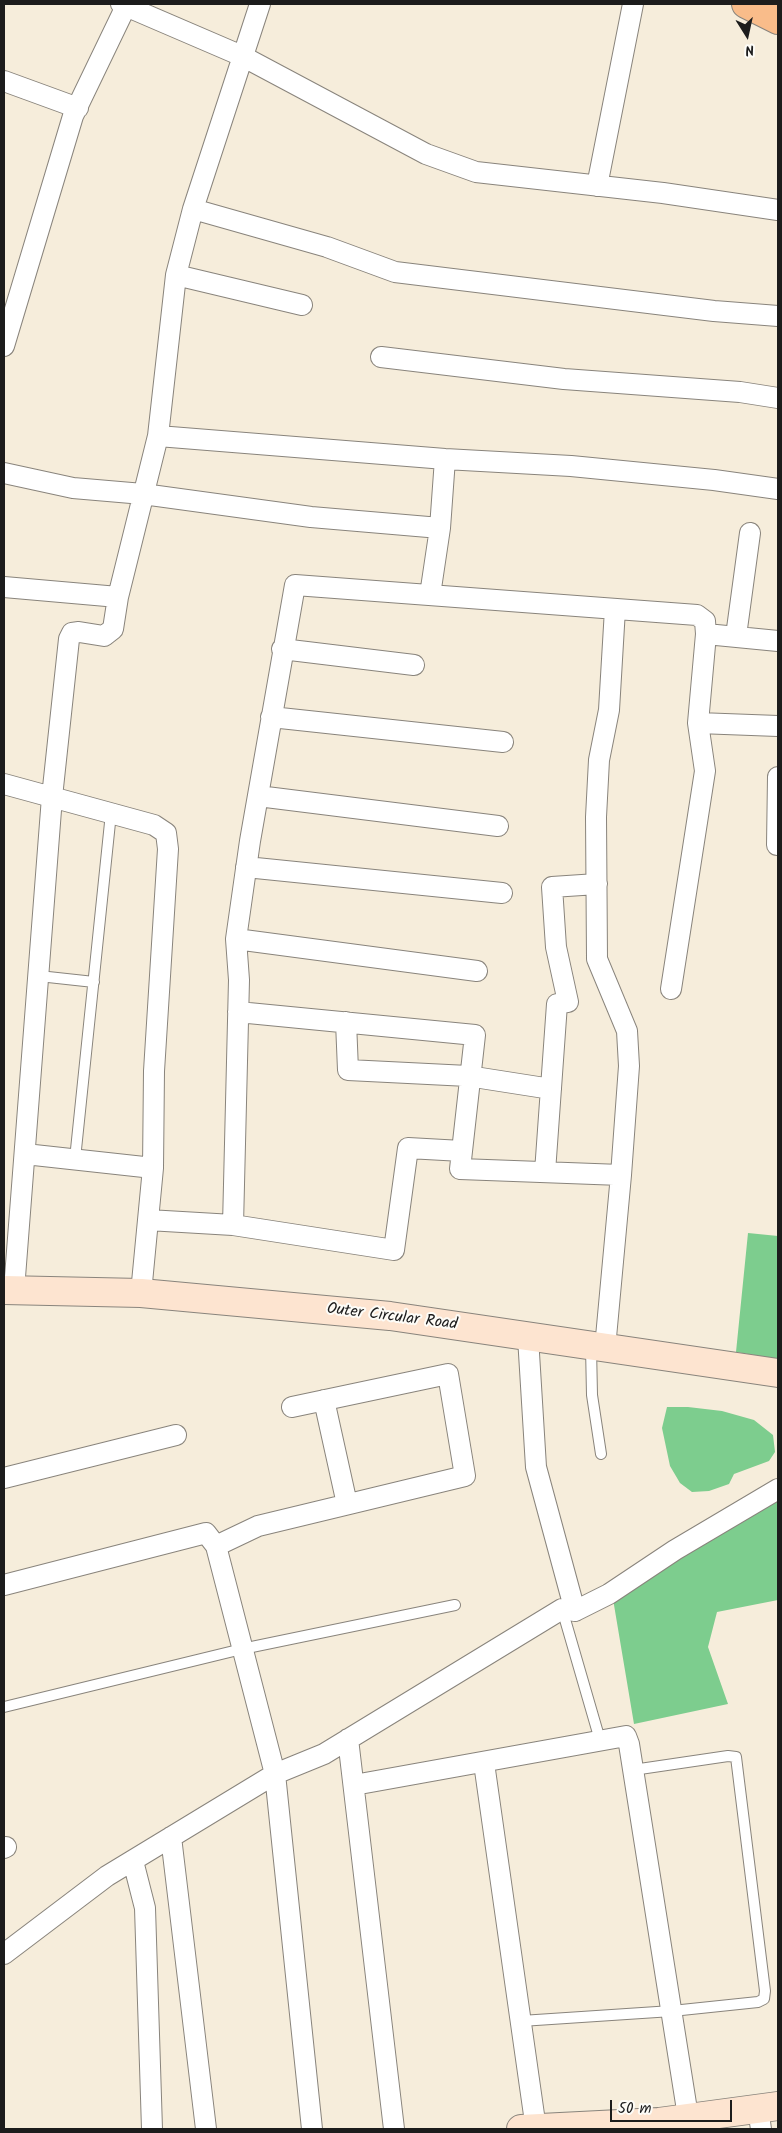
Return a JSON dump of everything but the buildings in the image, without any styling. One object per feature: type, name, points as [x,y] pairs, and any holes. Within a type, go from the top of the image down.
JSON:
[{"type":"main road","points":[[746,4],[777,14]]},
{"type":"main road","name":"Outer Circular Road","points":[[9,1290],[142,1293],[390,1316],[778,1374]]},
{"type":"main road","points":[[537,2129],[690,2124],[766,2115]]},
{"type":"street","points":[[9,1290],[25,1154],[52,797],[69,639],[72,633],[79,632],[104,636],[111,632],[158,436],[176,276],[193,209],[260,4]]},
{"type":"street","points":[[597,186],[634,4]]},
{"type":"street","points":[[4,346],[11,296],[78,108],[124,5],[242,56],[426,154],[476,172],[778,210]]},
{"type":"street","points":[[4,81],[78,108]]},
{"type":"street","points":[[193,209],[327,247],[395,272],[714,311],[778,316]]},
{"type":"street","points":[[176,276],[302,306]]},
{"type":"street","points":[[381,357],[564,379],[740,392],[778,398]]},
{"type":"street","points":[[158,436],[445,459],[571,466],[714,480],[778,489]]},
{"type":"street","points":[[430,595],[440,528],[445,459]]},
{"type":"street","points":[[4,473],[73,488],[143,494],[311,517],[440,528]]},
{"type":"street","points":[[736,636],[750,533]]},
{"type":"street","points":[[233,1225],[239,980],[236,940],[246,867],[282,649],[295,586],[697,615],[704,621],[706,634],[698,723],[705,771],[671,989]]},
{"type":"street","points":[[4,587],[118,597]]},
{"type":"street","points":[[598,1347],[621,1175],[628,1066],[627,1031],[597,959],[596,817],[599,760],[609,710],[614,609]]},
{"type":"street","points":[[706,634],[778,641]]},
{"type":"street","points":[[282,649],[414,666]]},
{"type":"street","points":[[271,717],[502,742]]},
{"type":"street","points":[[698,723],[778,726]]},
{"type":"street","points":[[777,845],[778,777]]},
{"type":"street","points":[[4,784],[154,825],[166,833],[168,849],[154,1070],[153,1168],[142,1293]]},
{"type":"street","points":[[258,796],[498,826]]},
{"type":"street","points":[[246,867],[502,893]]},
{"type":"street","points":[[545,1172],[557,1004],[568,1002],[556,947],[552,887],[597,884]]},
{"type":"street","points":[[236,940],[477,971]]},
{"type":"street","points":[[238,1012],[476,1035],[460,1169],[621,1175]]},
{"type":"street","points":[[346,1022],[348,1070],[471,1077],[551,1089]]},
{"type":"street","points":[[148,1220],[233,1225],[394,1250],[408,1148],[462,1151]]},
{"type":"street","points":[[25,1154],[153,1168]]},
{"type":"street","points":[[528,1336],[536,1467],[568,1610]]},
{"type":"street","points":[[216,1546],[258,1526],[465,1476],[448,1374],[292,1407]]},
{"type":"street","points":[[324,1400],[347,1504]]},
{"type":"street","points":[[4,1478],[176,1435]]},
{"type":"street","points":[[4,1954],[108,1876],[275,1774],[324,1754],[568,1610],[609,1594],[675,1550],[778,1490]]},
{"type":"street","points":[[4,1585],[206,1533],[216,1546],[275,1774],[312,2129]]},
{"type":"street","points":[[354,1785],[626,1736],[690,2124]]},
{"type":"street","points":[[348,1739],[394,2129]]},
{"type":"street","points":[[484,1762],[537,2129]]},
{"type":"street","points":[[171,1837],[206,2129]]},
{"type":"street","points":[[133,1861],[144,1908],[152,2129]]},
{"type":"lane","points":[[75,1159],[111,813]]},
{"type":"lane","points":[[39,976],[94,982]]},
{"type":"lane","points":[[598,1347],[592,1395],[601,1454]]},
{"type":"lane","points":[[4,1707],[242,1649],[456,1605]]},
{"type":"lane","points":[[568,1610],[600,1740]]},
{"type":"lane","points":[[521,2021],[672,2012],[758,2002],[764,1999],[736,1757],[728,1756],[633,1770]]},
{"type":"green space","points":[[748,1233],[778,1236],[778,1359],[736,1352]]},
{"type":"green space","points":[[667,1407],[688,1407],[722,1411],[754,1420],[773,1435],[775,1452],[769,1461],[734,1474],[729,1484],[709,1491],[692,1492],[680,1483],[670,1466],[662,1428]]},
{"type":"green space","points":[[778,1497],[778,1600],[717,1612],[708,1647],[728,1704],[634,1724],[613,1599]]}]
